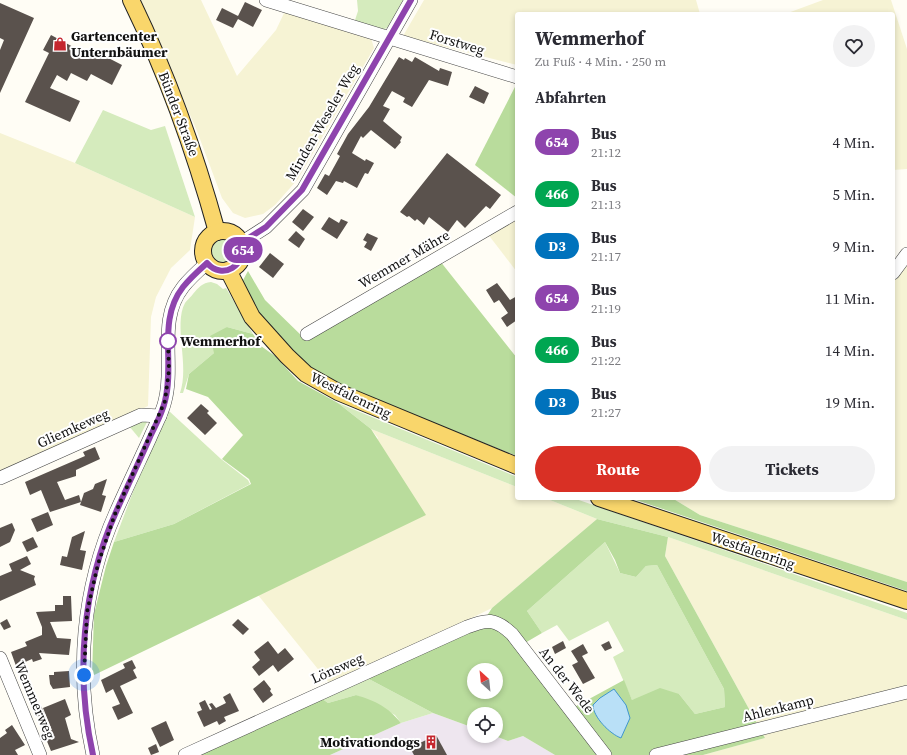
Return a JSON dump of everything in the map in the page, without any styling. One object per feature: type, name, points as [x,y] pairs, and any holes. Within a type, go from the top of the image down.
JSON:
[{"type":"main road","name":"Bünder Straße","points":[[131,0],[161,68],[193,148],[217,232]]},
{"type":"main road","points":[[217,232],[228,232],[238,238],[241,243],[243,248],[241,259],[234,268],[219,271],[207,263],[204,258],[203,245],[211,234],[217,232]]},
{"type":"main road","name":"Westfalenring","points":[[228,270],[252,316],[287,356],[306,374],[345,395],[515,465]]},
{"type":"main road","name":"Westfalenring","points":[[605,500],[907,601]]},
{"type":"street","name":"Forstweg","points":[[266,0],[515,76]]},
{"type":"street","name":"Minden-Weseler Weg","points":[[241,243],[266,227],[302,190],[410,0]]},
{"type":"street","name":"Wemmer Mähre","points":[[307,334],[515,213]]},
{"type":"street","points":[[895,270],[907,254]]},
{"type":"street","points":[[93,755],[87,726],[83,664],[87,612],[98,564],[115,514],[160,416],[165,401],[169,370],[168,325],[170,314],[182,288],[207,263]]},
{"type":"street","name":"Gliemkeweg","points":[[0,478],[141,415],[160,416]]},
{"type":"street","name":"Lönsweg","points":[[185,755],[467,627],[480,622],[493,621],[503,625]]},
{"type":"street","name":"An der Wede","points":[[503,625],[512,634],[605,755]]},
{"type":"street","name":"Wemmerweg","points":[[0,658],[40,755]]},
{"type":"street","name":"Ahlenkamp","points":[[656,755],[907,692]]},
{"type":"shaded area","points":[[140,0],[201,0],[237,76],[276,30],[286,9],[371,38],[374,48],[298,179],[275,205],[263,214],[245,218],[233,213],[222,198],[197,131]]},
{"type":"shaded area","points":[[424,0],[696,0],[699,12],[515,12],[515,64],[403,36]]},
{"type":"shaded area","points":[[823,0],[891,0],[895,12],[790,12]]},
{"type":"shaded area","points":[[895,12],[907,49],[907,169],[895,170]]},
{"type":"shaded area","points":[[0,133],[75,163],[195,217],[190,250],[171,268],[156,297],[151,317],[148,406],[95,432],[0,472]]},
{"type":"shaded area","points":[[515,216],[515,269],[487,233]]},
{"type":"shaded area","points":[[907,262],[907,582],[700,515],[675,500],[895,500],[895,277]]},
{"type":"shaded area","points":[[371,429],[515,486],[515,500],[550,500],[597,519],[492,608],[402,652],[330,684],[258,595],[290,580],[378,438]]},
{"type":"shaded area","points":[[668,537],[907,620],[907,755],[703,755],[765,738],[665,556]]},
{"type":"shaded area","points":[[433,713],[467,725],[467,743],[503,743],[503,739],[508,741],[523,736],[555,755],[330,755],[401,723]]},
{"type":"green space","points":[[357,0],[403,0],[388,27],[383,30],[354,23],[358,11]]},
{"type":"green space","points":[[515,87],[515,196],[475,165]]},
{"type":"green space","points":[[103,110],[151,130],[165,126],[195,217],[75,163]]},
{"type":"green space","points":[[222,238],[231,242],[235,251],[231,260],[222,264],[213,260],[209,251],[213,242]]},
{"type":"green space","points":[[440,261],[515,355],[515,455],[349,389],[308,366],[262,321],[242,282],[248,271],[265,300],[306,340]]},
{"type":"green space","points":[[211,282],[217,284],[223,289],[226,288],[253,334],[227,327],[214,353],[189,374],[183,393],[180,393],[183,382],[181,334],[182,312],[185,303],[197,289],[203,284]]},
{"type":"green space","points":[[227,327],[253,334],[261,346],[275,356],[298,381],[338,403],[371,429],[426,515],[92,676],[94,614],[106,566],[114,542],[174,524],[251,484],[249,479],[222,459],[243,435],[208,397],[186,389],[189,374],[214,353],[210,336]]},
{"type":"green space","points":[[338,403],[515,476],[515,486],[371,429]]},
{"type":"green space","points":[[169,411],[221,459],[248,480],[250,484],[174,524],[114,542],[136,484]]},
{"type":"green space","points":[[146,420],[147,422],[139,438],[129,426]]},
{"type":"green space","points":[[550,500],[579,500],[907,613],[907,620],[668,537],[597,519]]},
{"type":"green space","points":[[636,500],[675,500],[700,515],[907,582],[907,591]]},
{"type":"green space","points":[[597,519],[668,537],[665,556],[765,738],[703,755],[555,755],[523,736],[508,741],[503,739],[503,707],[467,707],[467,725],[433,713],[367,678],[481,625],[492,608]],"holes":[[[605,542],[620,573],[636,577],[646,566],[657,565],[724,689],[725,707],[695,714],[679,694],[660,688],[632,700],[624,680],[567,711],[518,647],[542,633],[527,611]]]},
{"type":"green space","points":[[605,542],[620,573],[636,577],[646,566],[657,565],[724,689],[725,707],[695,714],[679,694],[632,700],[613,657],[624,651],[608,621],[569,641],[557,625],[542,633],[527,611]]},
{"type":"green space","points":[[367,678],[433,713],[401,723],[395,715],[356,695],[328,703],[321,698]]},
{"type":"green space","points":[[356,695],[381,705],[401,723],[330,755],[197,755],[321,698],[328,703]]},
{"type":"water","points":[[614,689],[626,705],[630,718],[621,738],[612,733],[599,720],[593,705],[600,698]]},
{"type":"building","points":[[245,2],[262,10],[253,27],[238,19],[233,28],[216,20],[222,8],[238,16]]},
{"type":"building","points":[[0,3],[34,18],[0,93],[0,50],[4,40],[0,38]]},
{"type":"building","points":[[51,35],[88,55],[91,49],[122,65],[112,85],[91,74],[87,81],[71,73],[67,81],[57,75],[50,88],[80,101],[70,122],[25,102],[49,53],[43,50]]},
{"type":"building","points":[[399,57],[404,60],[405,58],[412,62],[415,57],[439,71],[440,68],[452,72],[448,86],[429,80],[412,107],[403,102],[405,98],[392,91],[383,106],[390,109],[383,121],[402,137],[401,142],[395,149],[371,130],[363,138],[361,136],[352,153],[365,161],[366,159],[374,163],[368,174],[365,173],[357,188],[344,181],[343,183],[336,181],[327,195],[317,188],[325,174],[329,176],[340,156],[337,154],[348,134],[369,107]]},
{"type":"building","points":[[475,86],[489,93],[484,104],[469,97]]},
{"type":"building","points":[[447,153],[501,195],[490,209],[486,206],[465,228],[457,220],[448,232],[429,217],[424,225],[417,219],[415,221],[409,216],[407,217],[400,212]]},
{"type":"building","points":[[303,209],[314,217],[303,231],[292,222]]},
{"type":"building","points":[[329,217],[339,223],[341,219],[348,222],[337,239],[321,229]]},
{"type":"building","points":[[296,231],[305,239],[299,248],[288,240]]},
{"type":"building","points":[[367,233],[378,238],[371,251],[364,247],[367,242],[363,240]]},
{"type":"building","points":[[270,253],[284,264],[273,278],[259,267]]},
{"type":"building","points":[[497,283],[510,300],[515,297],[515,321],[507,327],[501,318],[508,313],[499,300],[494,303],[486,290]]},
{"type":"building","points":[[201,404],[209,411],[207,413],[217,423],[205,435],[187,418]]},
{"type":"building","points":[[95,447],[100,459],[76,470],[76,476],[57,482],[65,500],[79,495],[81,502],[50,512],[41,490],[30,495],[25,482],[85,456],[83,452]]},
{"type":"building","points":[[107,479],[102,495],[106,496],[101,512],[80,505],[84,493],[93,489],[95,484]]},
{"type":"building","points":[[48,512],[53,525],[37,532],[31,519]]},
{"type":"building","points":[[12,523],[15,530],[10,542],[0,547],[0,528]]},
{"type":"building","points":[[85,531],[80,550],[86,551],[82,570],[60,565],[62,556],[67,557],[72,537]]},
{"type":"building","points":[[33,537],[38,547],[27,552],[22,542]]},
{"type":"building","points":[[27,556],[31,564],[20,570],[35,576],[34,579],[36,585],[0,601],[0,576],[12,571],[9,564]]},
{"type":"building","points":[[63,596],[71,596],[72,621],[50,622],[57,638],[71,639],[69,655],[39,653],[42,659],[33,662],[32,659],[16,666],[11,652],[27,646],[25,642],[42,635],[42,627],[36,612],[55,611],[55,605],[63,605]]},
{"type":"building","points":[[7,619],[11,627],[4,630],[0,623]]},
{"type":"building","points":[[238,619],[249,629],[243,635],[232,625]]},
{"type":"building","points":[[268,641],[278,654],[285,648],[294,659],[278,672],[273,665],[259,676],[252,667],[260,660],[254,652]]},
{"type":"building","points":[[563,641],[566,648],[555,654],[552,647]]},
{"type":"building","points":[[609,641],[612,648],[605,651],[601,645]]},
{"type":"building","points":[[583,644],[588,653],[582,656],[595,678],[583,684],[572,665],[578,662],[571,651]]},
{"type":"building","points":[[132,660],[136,668],[133,670],[137,678],[120,686],[133,713],[118,720],[112,707],[120,704],[113,689],[106,693],[101,680],[125,668],[123,664]]},
{"type":"building","points":[[69,671],[70,687],[53,689],[50,684],[49,675],[54,675],[54,672]]},
{"type":"building","points":[[264,680],[271,689],[270,691],[273,695],[263,703],[253,689]]},
{"type":"building","points":[[230,693],[239,711],[224,717],[226,721],[219,725],[217,721],[204,727],[197,712],[202,710],[199,703],[205,700],[210,710],[212,709],[209,704],[212,703],[216,708],[226,703],[223,697]]},
{"type":"building","points":[[65,699],[71,715],[65,718],[71,739],[79,742],[51,751],[44,734],[52,730],[43,708]]},
{"type":"building","points":[[41,706],[45,714],[36,717],[34,711]]},
{"type":"building","points":[[166,721],[174,740],[160,747],[151,728]]},
{"type":"building","points":[[12,725],[25,745],[15,750],[18,755],[0,755],[0,738],[7,733],[5,730]]},
{"type":"building","name":"Motivationdogs","points":[[436,735],[447,755],[414,755],[410,748]]},
{"type":"building","points":[[156,744],[159,752],[151,755],[148,748]]},
{"type":"bus line","name":"654","points":[[93,755],[87,726],[83,664],[87,612],[98,564],[115,514],[160,416],[165,401],[169,370],[168,325],[173,304],[182,288],[191,277],[207,263],[214,270],[219,271],[234,268],[238,264],[243,254],[241,243],[266,227],[302,190],[411,0]]},
{"type":"place","name":"Gartencenter Unternbäumer","points":[[60,44]]},
{"type":"place","name":"Wemmerhof","points":[[168,341]]},
{"type":"place","name":"Motivationdogs","points":[[431,742]]},
{"type":"route","points":[[84,675],[83,664],[87,612],[98,564],[115,514],[160,416],[165,401],[169,370],[168,341]]}]
